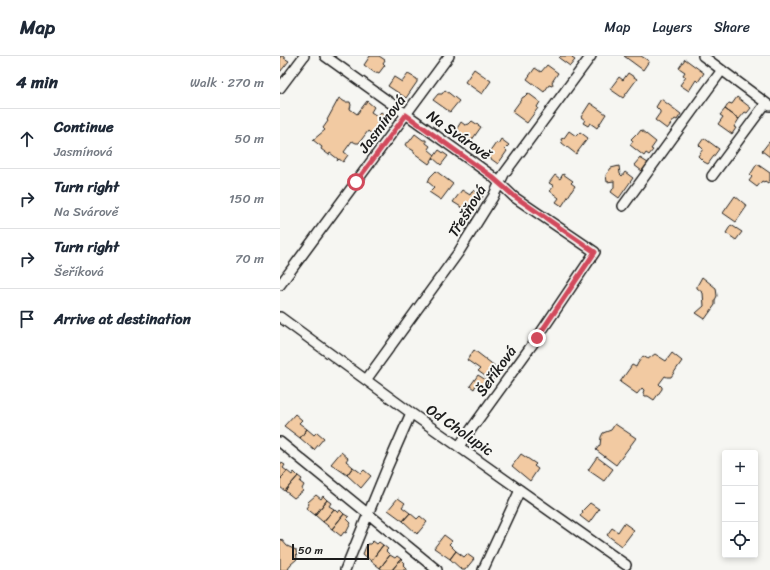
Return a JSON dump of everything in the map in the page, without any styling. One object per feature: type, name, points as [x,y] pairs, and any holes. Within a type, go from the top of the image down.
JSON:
[{"type":"street","points":[[280,88],[304,56]]},
{"type":"street","name":"Na Svárově","points":[[325,56],[491,176],[514,196],[595,252]]},
{"type":"street","name":"Jasmínová","points":[[280,285],[449,56]]},
{"type":"street","name":"Třešňová","points":[[366,380],[458,253],[500,184],[504,174],[591,56]]},
{"type":"street","points":[[703,56],[768,104],[712,176]]},
{"type":"street","points":[[624,206],[722,70]]},
{"type":"street","name":"Šeříková","points":[[459,446],[537,338],[595,252]]},
{"type":"street","name":"Od Cholupic","points":[[280,317],[411,413],[626,565]]},
{"type":"street","points":[[345,570],[411,413]]},
{"type":"street","points":[[280,442],[437,570]]},
{"type":"street","points":[[483,570],[520,490]]},
{"type":"building","points":[[280,56],[284,56],[284,58],[289,61],[280,72]]},
{"type":"building","points":[[370,56],[379,56],[385,60],[383,63],[385,65],[379,73],[375,73],[364,65]]},
{"type":"building","points":[[561,56],[574,56],[572,58],[575,60],[570,66],[559,58]]},
{"type":"building","points":[[624,56],[641,56],[649,61],[643,70]]},
{"type":"building","points":[[685,59],[704,73],[698,82],[696,80],[689,91],[680,85],[686,77],[683,75],[685,72],[679,68]]},
{"type":"building","points":[[547,65],[558,73],[552,82],[552,86],[549,85],[544,92],[527,79],[535,68],[541,72]]},
{"type":"building","points":[[474,69],[491,81],[482,94],[465,82]]},
{"type":"building","points":[[628,73],[637,79],[623,98],[610,89],[619,77],[623,80]]},
{"type":"building","points":[[408,74],[417,79],[417,82],[406,98],[388,86],[394,77],[402,82]]},
{"type":"building","points":[[445,90],[459,101],[450,112],[433,100],[438,94],[442,94]]},
{"type":"building","points":[[528,93],[540,102],[537,107],[538,108],[527,123],[512,112],[523,97]]},
{"type":"building","points":[[737,97],[751,108],[739,119],[725,109],[729,103],[732,104]]},
{"type":"building","points":[[339,98],[345,102],[350,102],[350,109],[357,114],[367,101],[374,107],[371,112],[377,116],[381,112],[388,117],[374,136],[368,131],[359,143],[352,141],[344,152],[348,155],[343,162],[339,159],[337,161],[338,159],[321,149],[322,147],[313,140],[325,130],[323,128]]},
{"type":"building","points":[[661,99],[681,114],[667,129],[655,120],[660,113],[656,107]]},
{"type":"building","points":[[590,103],[606,114],[597,128],[590,123],[588,126],[583,123],[585,120],[581,117]]},
{"type":"building","points":[[725,109],[739,119],[732,134],[718,124],[723,117],[720,115]]},
{"type":"building","points":[[472,121],[481,127],[469,144],[454,133],[461,122],[465,125]]},
{"type":"building","points":[[641,130],[656,142],[649,155],[646,153],[644,156],[630,145],[633,141],[631,139]]},
{"type":"building","points":[[569,131],[576,136],[580,132],[588,138],[576,154],[562,143],[561,139],[564,138]]},
{"type":"building","points":[[415,134],[423,140],[426,140],[426,143],[430,146],[428,149],[435,155],[429,164],[405,144],[409,142]]},
{"type":"building","points":[[704,138],[719,149],[708,164],[698,156],[703,149],[699,145]]},
{"type":"building","points":[[501,139],[509,145],[505,149],[507,151],[498,164],[487,156],[496,143],[498,144]]},
{"type":"building","points":[[770,142],[770,157],[762,151]]},
{"type":"building","points":[[439,150],[448,156],[441,165],[433,158]]},
{"type":"building","points":[[640,158],[648,163],[642,171],[634,165]]},
{"type":"building","points":[[757,164],[770,173],[770,180],[768,183],[762,181],[757,187],[749,181],[752,177],[750,175]]},
{"type":"building","points":[[619,166],[620,174],[622,176],[625,172],[633,178],[619,198],[611,192],[614,187],[614,181],[607,182],[606,175],[611,168]]},
{"type":"building","points":[[436,171],[453,184],[441,200],[429,192],[434,187],[428,182],[430,177]]},
{"type":"building","points":[[563,174],[573,181],[571,183],[575,186],[562,206],[556,202],[559,198],[550,191],[554,186],[549,183],[555,175],[560,179]]},
{"type":"building","points":[[462,190],[470,195],[473,190],[483,196],[469,218],[464,214],[466,210],[453,202]]},
{"type":"building","points":[[735,196],[747,206],[736,222],[723,213]]},
{"type":"building","points":[[731,225],[742,232],[736,240],[726,233]]},
{"type":"building","points":[[702,277],[716,288],[717,296],[715,305],[705,319],[696,313],[704,306],[703,293],[697,288]]},
{"type":"building","points":[[474,350],[500,370],[492,381],[478,371],[480,369],[467,360]]},
{"type":"building","points":[[672,353],[682,361],[671,377],[665,376],[659,384],[662,389],[654,400],[648,396],[645,396],[642,388],[637,394],[620,382],[632,365],[636,367],[643,356],[648,359],[655,354],[666,361]]},
{"type":"building","points":[[478,375],[489,382],[483,390],[476,385],[474,389],[470,386]]},
{"type":"building","points":[[295,414],[302,420],[299,423],[307,429],[300,438],[284,426]]},
{"type":"building","points":[[615,424],[636,438],[616,465],[596,450],[600,445],[603,433],[611,430]]},
{"type":"building","points":[[307,429],[314,435],[317,432],[324,438],[314,450],[300,438]]},
{"type":"building","points":[[341,452],[348,458],[346,461],[353,467],[347,475],[331,464]]},
{"type":"building","points":[[521,454],[536,464],[534,466],[538,469],[530,481],[512,466]]},
{"type":"building","points":[[597,457],[613,469],[604,481],[588,470]]},
{"type":"building","points":[[280,462],[285,465],[283,468],[287,471],[280,480]]},
{"type":"building","points":[[353,467],[361,473],[364,470],[371,476],[361,488],[347,475]]},
{"type":"building","points":[[287,471],[292,475],[294,472],[298,476],[285,491],[280,487],[280,480]]},
{"type":"building","points":[[298,476],[302,479],[300,482],[304,485],[302,489],[303,491],[294,498],[285,491]]},
{"type":"building","points":[[316,495],[321,499],[323,496],[327,500],[315,515],[306,508],[309,504],[308,502]]},
{"type":"building","points":[[398,498],[405,503],[402,507],[410,513],[403,521],[388,510]]},
{"type":"building","points":[[327,500],[331,503],[329,506],[334,509],[323,522],[315,515]]},
{"type":"building","points":[[590,503],[599,509],[589,523],[580,516],[583,512],[582,511]]},
{"type":"building","points":[[334,509],[338,513],[340,510],[344,514],[332,529],[323,522]]},
{"type":"building","points":[[410,513],[417,519],[420,516],[427,522],[417,534],[403,521]]},
{"type":"building","points":[[344,514],[349,517],[347,519],[351,523],[346,533],[344,532],[341,536],[332,529]]},
{"type":"building","points":[[624,523],[634,530],[622,546],[607,535],[612,528],[618,532]]},
{"type":"building","points":[[444,535],[452,541],[449,544],[456,551],[450,559],[434,548]]},
{"type":"building","points":[[281,539],[287,546],[296,550],[297,559],[290,565],[288,570],[280,570]]},
{"type":"building","points":[[373,541],[377,544],[379,542],[383,545],[371,561],[363,554],[367,544],[370,544]]},
{"type":"building","points":[[383,545],[388,549],[386,551],[390,555],[380,568],[371,561]]},
{"type":"building","points":[[456,551],[464,557],[467,554],[474,559],[465,570],[462,570],[450,559]]},
{"type":"building","points":[[390,555],[395,558],[397,556],[401,559],[392,570],[383,570],[380,568]]},
{"type":"building","points":[[401,559],[405,563],[403,565],[407,570],[392,570]]},
{"type":"route","points":[[356,182],[406,115],[491,176],[514,196],[595,252],[537,338]]}]
